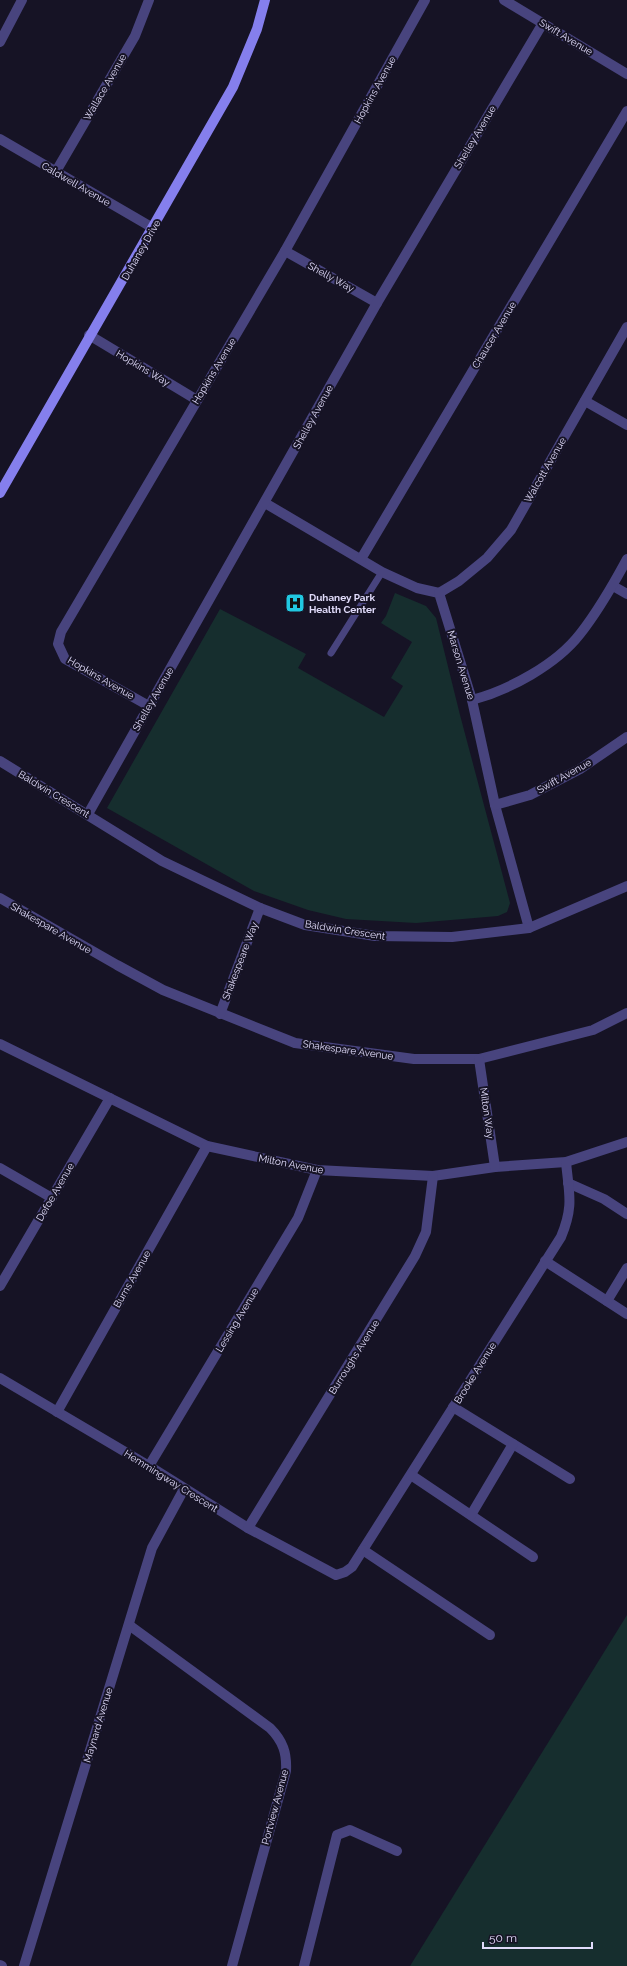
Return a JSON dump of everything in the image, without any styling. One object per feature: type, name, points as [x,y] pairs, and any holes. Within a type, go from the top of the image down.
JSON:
[{"type":"street","points":[[0,42],[22,0]]},
{"type":"street","name":"Wallace Avenue","points":[[55,172],[135,36],[149,0]]},
{"type":"street","name":"Duhaney Drive","points":[[0,493],[89,335],[153,228],[233,87],[257,29],[265,0]]},
{"type":"street","name":"Hopkins Avenue","points":[[149,706],[66,659],[60,650],[59,638],[61,632],[285,251],[425,0]]},
{"type":"street","name":"Swift Avenue","points":[[504,0],[627,74]]},
{"type":"street","name":"Shelley Avenue","points":[[88,814],[377,303],[543,23]]},
{"type":"street","name":"Chaucer Avenue","points":[[361,559],[627,111]]},
{"type":"street","name":"Caldwell Avenue","points":[[0,139],[153,228]]},
{"type":"street","name":"Shelly Way","points":[[285,251],[377,303]]},
{"type":"street","name":"Walcott Avenue","points":[[439,593],[459,580],[487,558],[511,530],[627,327]]},
{"type":"street","name":"Hopkins Way","points":[[89,335],[197,400]]},
{"type":"street","points":[[585,400],[627,425]]},
{"type":"street","points":[[265,503],[382,572],[417,588],[439,593]]},
{"type":"street","points":[[472,700],[507,688],[555,658],[579,635],[613,586],[627,559]]},
{"type":"street","points":[[613,586],[627,594]]},
{"type":"street","name":"Marson Avenue","points":[[439,593],[472,700],[495,805],[529,928]]},
{"type":"street","name":"Swift Avenue","points":[[495,805],[530,795],[580,769],[627,737]]},
{"type":"street","name":"Baldwin Crescent","points":[[0,761],[162,861],[260,908],[305,925],[375,936],[452,937],[529,928],[627,886]]},
{"type":"street","name":"Shakespare Avenue","points":[[0,898],[163,990],[295,1043],[314,1047],[414,1059],[479,1059],[593,1030],[627,1014]]},
{"type":"street","name":"Shakespeare Way","points":[[220,1014],[260,908]]},
{"type":"street","name":"Milton Avenue","points":[[0,1044],[207,1146],[317,1170],[433,1176],[495,1167],[566,1162],[627,1142]]},
{"type":"street","name":"Milton Way","points":[[479,1059],[495,1167]]},
{"type":"street","name":"Defoe Avenue","points":[[0,1286],[110,1098]]},
{"type":"street","name":"Burns Avenue","points":[[57,1412],[207,1146]]},
{"type":"street","name":"Brooke Avenue","points":[[345,1572],[352,1567],[364,1550],[561,1237],[568,1221],[571,1207],[566,1162]]},
{"type":"street","points":[[0,1168],[52,1198]]},
{"type":"street","name":"Lessing Avenue","points":[[149,1466],[298,1218],[317,1170]]},
{"type":"street","name":"Burroughs Avenue","points":[[248,1528],[415,1256],[426,1232],[433,1176]]},
{"type":"street","points":[[568,1183],[604,1200],[627,1214]]},
{"type":"street","points":[[545,1261],[627,1314]]},
{"type":"street","points":[[607,1301],[627,1268]]},
{"type":"street","name":"Hemmingway Crescent","points":[[0,1378],[149,1466],[248,1528],[336,1575],[345,1572]]},
{"type":"street","points":[[453,1407],[570,1479]]},
{"type":"street","points":[[471,1515],[513,1444]]},
{"type":"street","points":[[411,1475],[533,1556]]},
{"type":"street","name":"Maynard Avenue","points":[[24,1966],[152,1548],[184,1489]]},
{"type":"street","points":[[364,1550],[490,1635]]},
{"type":"street","name":"Portview Avenue","points":[[129,1625],[270,1728],[278,1736],[284,1747],[286,1771],[232,1966]]},
{"type":"street","points":[[304,1966],[338,1835],[350,1830],[398,1851]]},
{"type":"lane","points":[[331,653],[382,572]]},
{"type":"green space","points":[[395,593],[426,606],[436,618],[510,903],[507,912],[498,916],[416,923],[346,919],[308,910],[254,891],[107,808],[220,609],[306,654],[298,668],[384,717],[403,686],[391,678],[412,642],[381,623],[386,616]]},
{"type":"green space","points":[[627,1615],[627,1966],[410,1966]]},
{"type":"place","name":"Duhaney Park Health Center","points":[[295,603]]}]
